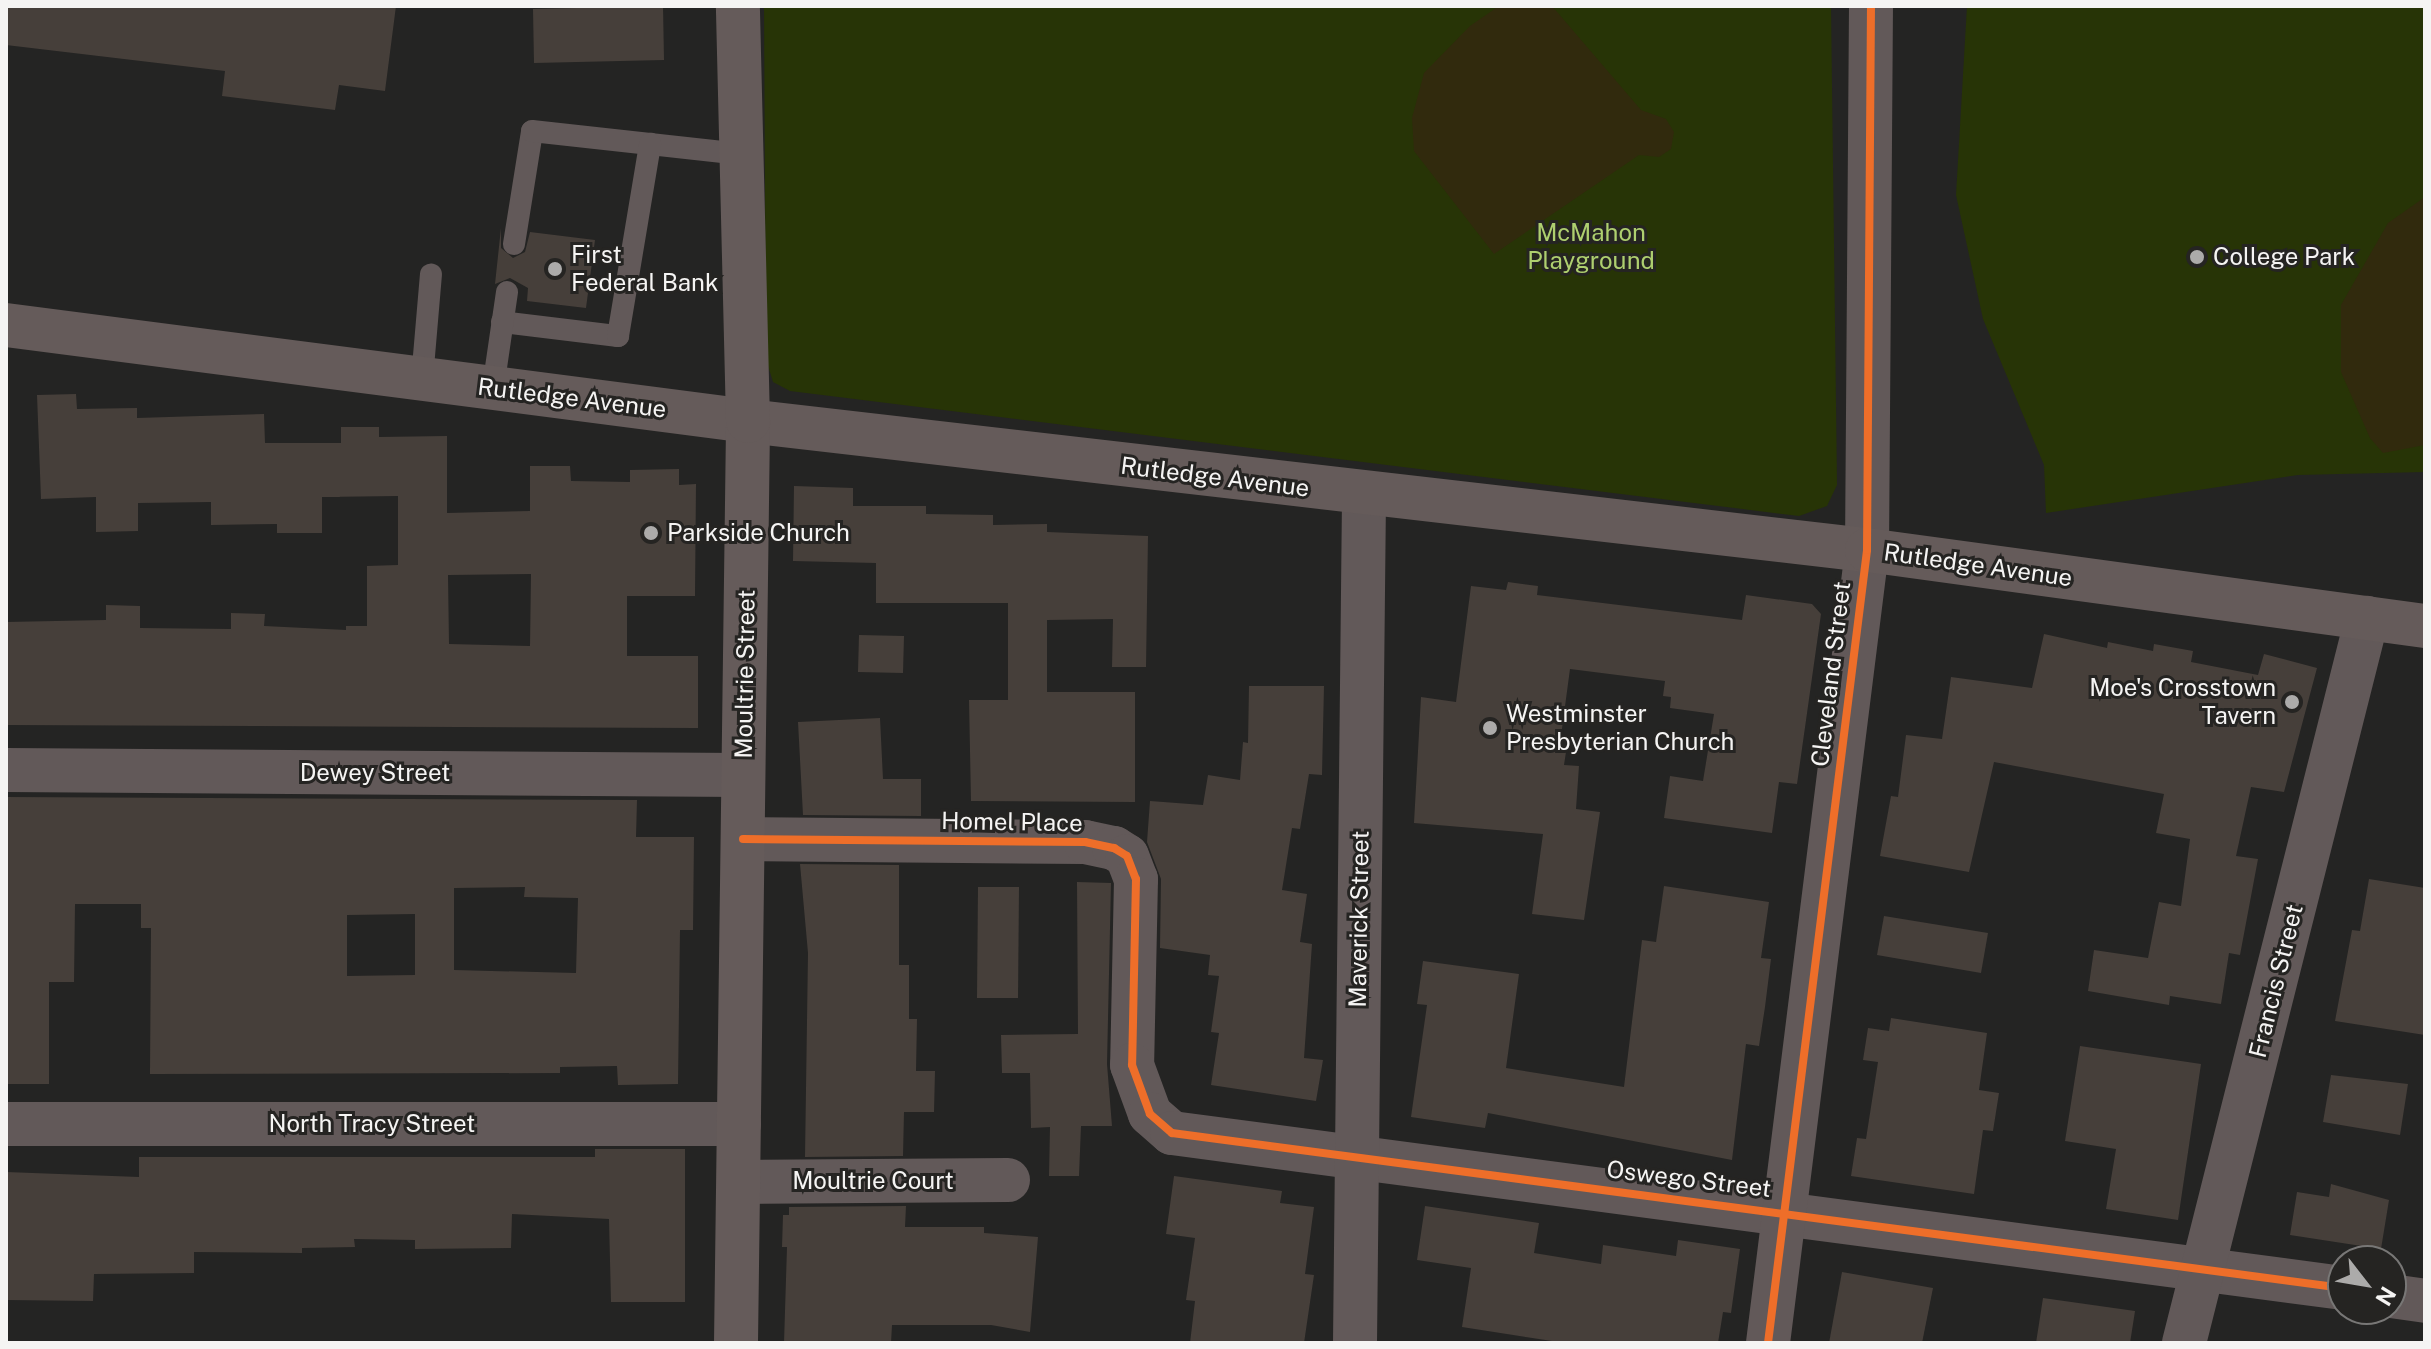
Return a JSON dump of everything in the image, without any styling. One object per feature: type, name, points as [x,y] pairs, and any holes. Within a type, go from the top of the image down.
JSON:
[{"type":"main road","name":"Moultrie Street","points":[[736,1343],[748,421],[738,6]]},
{"type":"main road","name":"Rutledge Avenue","points":[[6,325],[748,421],[1364,495],[1867,550],[2425,626]]},
{"type":"street","name":"Cleveland Street","points":[[1768,1343],[1867,550],[1871,6]]},
{"type":"street","name":"Maverick Street","points":[[1355,1343],[1364,495]]},
{"type":"street","name":"Francis Street","points":[[2184,1343],[2367,618]]},
{"type":"street","name":"Dewey Street","points":[[6,770],[743,775]]},
{"type":"street","name":"Homel Place","points":[[743,839],[1085,842],[1127,856],[1136,879],[1132,1065],[1150,1114],[1172,1133]]},
{"type":"street","name":"North Tracy Street","points":[[6,1124],[739,1124]]},
{"type":"street","name":"Oswego Street","points":[[1172,1133],[1784,1211],[2327,1286]]},
{"type":"street","name":"Moultrie Court","points":[[739,1182],[1008,1180]]},
{"type":"lane","points":[[514,244],[532,131],[741,154]]},
{"type":"lane","points":[[502,322],[618,336],[650,144]]},
{"type":"lane","points":[[422,379],[431,274]]},
{"type":"lane","points":[[493,388],[507,292]]},
{"type":"green space","name":"McMahon Playground","points":[[764,6],[1831,6],[1837,485],[1827,506],[1799,516],[790,391],[773,382],[766,359]]},
{"type":"green space","name":"College Park","points":[[1967,6],[2425,6],[2425,472],[2298,475],[2046,513],[2044,465],[1983,319],[1956,195]]},
{"type":"sand","points":[[1499,6],[1552,6],[1641,110],[1666,119],[1674,132],[1671,149],[1659,157],[1639,155],[1494,254],[1414,151],[1412,118],[1424,73],[1470,26]]},
{"type":"sand","points":[[2425,197],[2425,445],[2383,453],[2370,438],[2341,372],[2341,305],[2388,223]]},
{"type":"building","points":[[6,6],[396,6],[385,91],[339,85],[335,110],[222,96],[225,71],[6,45]]},
{"type":"building","points":[[663,6],[664,60],[534,63],[533,9]]},
{"type":"building","points":[[501,228],[501,248],[513,258],[525,252],[530,232],[595,240],[586,308],[527,301],[528,288],[510,278],[495,284]]},
{"type":"building","points":[[76,394],[77,409],[137,408],[137,418],[264,414],[265,443],[341,443],[341,427],[379,427],[379,437],[447,436],[447,513],[530,511],[530,466],[570,466],[571,481],[630,482],[630,470],[679,469],[679,485],[696,484],[695,596],[627,596],[627,656],[698,656],[698,728],[6,725],[6,622],[106,620],[106,605],[140,606],[140,628],[231,629],[231,613],[265,614],[264,626],[346,630],[346,626],[367,626],[367,566],[398,565],[398,496],[322,497],[322,533],[277,533],[277,524],[211,525],[211,502],[138,503],[138,531],[96,532],[96,497],[41,499],[37,395]],"holes":[[[531,574],[530,646],[449,644],[448,575]]]},
{"type":"building","points":[[794,486],[853,488],[853,506],[926,506],[926,514],[993,515],[993,525],[1047,524],[1047,532],[1148,536],[1146,667],[1112,667],[1113,619],[1047,620],[1047,692],[1135,692],[1135,802],[971,801],[969,700],[1008,700],[1008,603],[876,603],[876,563],[793,561]]},
{"type":"building","points":[[1508,582],[1538,586],[1537,595],[1742,620],[1746,595],[1812,604],[1821,614],[1797,784],[1779,782],[1772,833],[1664,818],[1670,776],[1703,781],[1714,714],[1670,708],[1671,697],[1663,696],[1665,681],[1570,669],[1559,751],[1566,752],[1564,765],[1579,766],[1576,809],[1600,812],[1584,920],[1532,914],[1543,834],[1414,823],[1421,697],[1456,702],[1471,586],[1506,590]]},
{"type":"building","points":[[2044,634],[2107,648],[2108,642],[2153,651],[2154,644],[2193,651],[2191,662],[2258,675],[2264,654],[2317,668],[2284,792],[2251,787],[2236,856],[2258,859],[2240,955],[2229,953],[2221,1004],[2170,996],[2169,1005],[2088,991],[2094,950],[2148,958],[2159,902],[2181,906],[2190,839],[2156,833],[2164,794],[1994,762],[1969,872],[1880,856],[1891,796],[1898,797],[1906,735],[1942,739],[1951,677],[2032,688]]},
{"type":"building","points":[[859,635],[904,636],[903,673],[858,672]]},
{"type":"building","points":[[1249,686],[1324,686],[1322,775],[1309,774],[1300,829],[1292,828],[1282,890],[1307,894],[1300,942],[1312,944],[1304,1058],[1323,1060],[1316,1101],[1211,1085],[1219,1033],[1211,1032],[1219,976],[1208,975],[1210,955],[1160,948],[1161,879],[1147,842],[1150,801],[1203,805],[1208,775],[1240,780],[1243,742],[1248,743]]},
{"type":"building","points":[[880,718],[883,779],[921,779],[921,816],[803,815],[798,722]]},
{"type":"building","points":[[6,797],[637,800],[636,837],[694,837],[693,930],[680,930],[678,1084],[618,1085],[617,1066],[560,1067],[560,1073],[150,1074],[151,928],[141,928],[141,904],[75,904],[74,982],[49,982],[49,1084],[6,1084]],"holes":[[[525,887],[524,897],[578,898],[576,973],[454,970],[454,888]],[[415,914],[415,975],[347,976],[347,915]]]},
{"type":"building","points":[[800,864],[899,865],[899,965],[909,965],[909,1019],[917,1019],[916,1071],[935,1071],[934,1112],[904,1112],[903,1156],[805,1157],[808,953]]},
{"type":"building","points":[[2369,879],[2425,888],[2425,1035],[2335,1021],[2352,930],[2360,931]]},
{"type":"building","points":[[1077,882],[1111,883],[1107,1064],[1112,1126],[1081,1126],[1079,1176],[1049,1176],[1050,1127],[1031,1128],[1030,1073],[1002,1073],[1001,1035],[1078,1034]]},
{"type":"building","points":[[1664,886],[1769,902],[1761,958],[1771,959],[1765,1007],[1759,1046],[1746,1044],[1732,1160],[1488,1113],[1485,1128],[1411,1117],[1427,1005],[1417,1004],[1423,961],[1519,974],[1506,1068],[1624,1087],[1642,940],[1656,942]]},
{"type":"building","points":[[978,887],[1019,887],[1018,998],[977,998]]},
{"type":"building","points":[[1884,916],[1988,933],[1981,973],[1877,955]]},
{"type":"building","points":[[1891,1018],[1987,1033],[1979,1090],[1999,1093],[1993,1131],[1983,1130],[1974,1194],[1851,1176],[1857,1138],[1866,1139],[1878,1062],[1863,1060],[1868,1028],[1889,1031]]},
{"type":"building","points":[[2080,1046],[2201,1064],[2178,1220],[2106,1209],[2116,1149],[2065,1141]]},
{"type":"building","points":[[2331,1075],[2408,1084],[2400,1135],[2323,1122]]},
{"type":"building","points":[[595,1149],[685,1149],[685,1302],[611,1302],[609,1219],[512,1214],[511,1248],[415,1249],[415,1240],[354,1239],[355,1247],[302,1248],[302,1253],[194,1252],[194,1273],[94,1274],[93,1301],[6,1300],[6,1172],[139,1177],[139,1157],[595,1157]]},
{"type":"building","points":[[1174,1176],[1282,1191],[1280,1203],[1314,1207],[1305,1274],[1314,1275],[1304,1343],[1190,1343],[1195,1301],[1186,1300],[1195,1238],[1166,1234]]},
{"type":"building","points":[[2331,1184],[2389,1200],[2382,1245],[2355,1245],[2290,1235],[2297,1192],[2329,1197]]},
{"type":"building","points":[[906,1206],[905,1227],[984,1227],[984,1233],[1038,1237],[1030,1332],[991,1325],[892,1325],[891,1343],[784,1343],[787,1247],[782,1247],[783,1215],[789,1215],[789,1207]]},
{"type":"building","points":[[1425,1206],[1539,1223],[1534,1253],[1601,1264],[1603,1245],[1676,1256],[1678,1240],[1740,1249],[1731,1313],[1723,1312],[1718,1343],[1565,1343],[1462,1327],[1471,1268],[1417,1260]]},
{"type":"building","points":[[1842,1272],[1933,1288],[1922,1343],[1829,1343]]},
{"type":"building","points":[[2043,1298],[2135,1311],[2130,1343],[2036,1343]]},
{"type":"cycle path","points":[[1768,1343],[1867,550],[1871,6]]},
{"type":"cycle path","points":[[743,839],[1085,842],[1114,848],[1127,856],[1136,879],[1132,1065],[1150,1114],[1172,1133],[2327,1286]]},
{"type":"place","name":"College Park","points":[[2197,257]]},
{"type":"place","name":"First Federal Bank","points":[[555,269]]},
{"type":"place","name":"Parkside Church","points":[[651,533]]},
{"type":"place","name":"Moe's Crosstown Tavern","points":[[2292,702]]},
{"type":"place","name":"Westminster Presbyterian Church","points":[[1490,728]]}]
